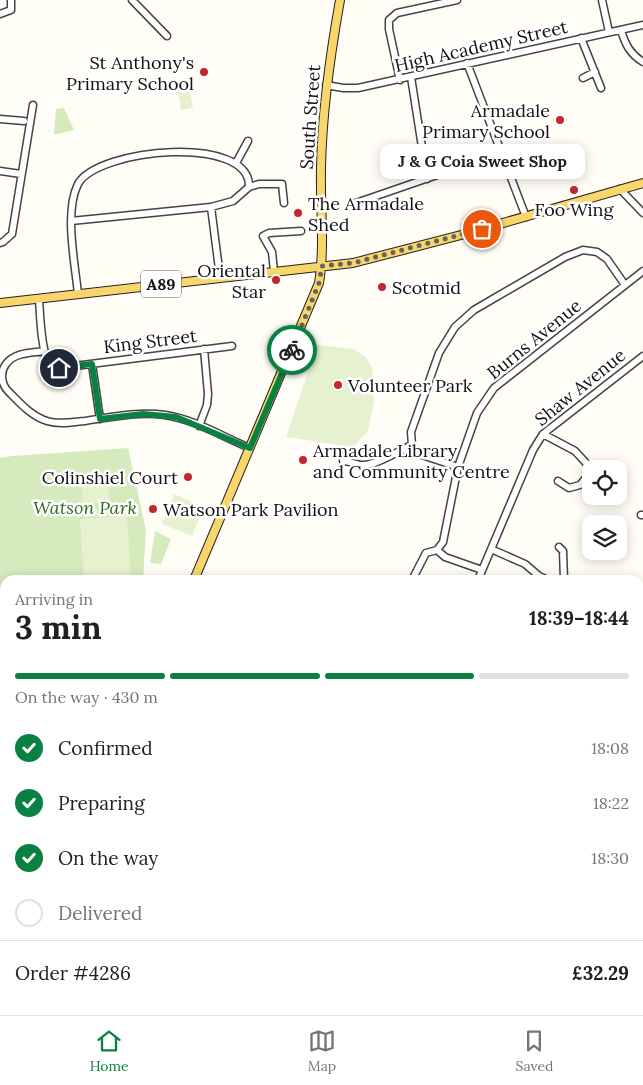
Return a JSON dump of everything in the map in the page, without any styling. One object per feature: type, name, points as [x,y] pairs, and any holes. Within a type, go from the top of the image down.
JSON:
[{"type":"main road","name":"South Street","points":[[196,575],[319,283],[322,266],[321,166],[326,84],[340,0]]},
{"type":"main road","name":"A89","points":[[0,303],[353,263],[526,217],[643,183]]},
{"type":"street","points":[[0,14],[11,10],[11,0]]},
{"type":"street","points":[[400,80],[389,29],[389,20],[397,13],[457,0]]},
{"type":"street","points":[[602,0],[609,32]]},
{"type":"street","points":[[134,1],[167,36]]},
{"type":"street","name":"High Academy Street","points":[[326,84],[356,89],[643,25]]},
{"type":"street","points":[[621,30],[624,43],[635,57],[643,62]]},
{"type":"street","points":[[581,38],[601,88]]},
{"type":"street","points":[[467,63],[526,217]]},
{"type":"street","points":[[583,78],[595,72]]},
{"type":"street","points":[[410,77],[427,179]]},
{"type":"street","points":[[0,243],[12,234],[33,105]]},
{"type":"street","points":[[0,119],[24,122]]},
{"type":"street","points":[[236,163],[248,141]]},
{"type":"street","points":[[78,294],[71,205],[79,183],[90,173],[126,158],[151,154],[198,153],[219,156],[236,163],[245,174],[249,182],[249,188]]},
{"type":"street","points":[[350,206],[501,153]]},
{"type":"street","points":[[0,171],[21,174]]},
{"type":"street","points":[[71,221],[211,208],[233,201],[249,188],[259,184],[282,184],[284,203]]},
{"type":"street","points":[[620,189],[643,212]]},
{"type":"street","points":[[211,208],[220,277]]},
{"type":"street","points":[[274,271],[272,252],[263,236],[269,233],[301,231]]},
{"type":"street","points":[[458,467],[419,454],[412,445],[411,432],[440,353],[455,327],[474,310],[565,257],[583,250],[597,252],[607,259],[625,285]]},
{"type":"street","name":"Burns Avenue","points":[[415,575],[426,553],[437,550],[443,542],[458,467],[477,414],[494,388],[643,271]]},
{"type":"street","points":[[39,299],[44,351],[17,355],[9,360],[2,371],[2,380],[6,389],[29,412],[48,422],[62,424],[153,414],[176,417],[250,448]]},
{"type":"street","name":"King Street","points":[[44,351],[52,366],[59,368],[232,346]]},
{"type":"street","points":[[199,426],[207,404],[208,394],[204,349]]},
{"type":"street","name":"Shaw Avenue","points":[[480,575],[533,450],[543,434],[643,356]]},
{"type":"street","points":[[92,364],[100,419]]},
{"type":"street","points":[[543,434],[575,451],[587,464],[588,475],[580,485],[569,488],[558,481]]},
{"type":"street","points":[[343,460],[363,465],[374,463],[412,445]]},
{"type":"street","points":[[559,546],[563,551],[564,575]]},
{"type":"street","points":[[437,550],[446,556],[482,570]]},
{"type":"street","points":[[491,550],[525,564],[538,575]]},
{"type":"green space","points":[[189,85],[193,108],[181,110],[177,87]]},
{"type":"green space","points":[[64,108],[74,130],[54,135],[56,109]]},
{"type":"green space","name":"Volunteer Park","points":[[317,345],[353,349],[366,357],[372,368],[374,401],[368,431],[353,447],[286,437]]},
{"type":"green space","name":"Watson Park","points":[[128,448],[146,530],[143,575],[0,575],[0,458]]},
{"type":"green space","points":[[108,474],[110,502],[83,504],[81,476]]},
{"type":"green space","points":[[174,494],[204,507],[192,536],[162,524]]},
{"type":"green space","points":[[127,516],[131,575],[84,575],[80,519]]},
{"type":"green space","points":[[155,531],[171,539],[161,564],[150,563]]},
{"type":"way so far","points":[[292,350],[319,283],[322,266],[353,263],[482,229]]},
{"type":"place","name":"St Anthony's Primary School","points":[[204,72]]},
{"type":"place","name":"Armadale Primary School","points":[[560,120]]},
{"type":"place","name":"Foo Wing","points":[[574,190]]},
{"type":"place","name":"The Armadale Shed","points":[[298,213]]},
{"type":"place","name":"J & G Coia Sweet Shop","points":[[482,229]]},
{"type":"place","name":"Oriental Star","points":[[276,280]]},
{"type":"place","name":"Scotmid","points":[[382,287]]},
{"type":"place","name":"Volunteer Park","points":[[338,385]]},
{"type":"place","name":"Armadale Library and Community Centre","points":[[303,460]]},
{"type":"place","name":"Colinshiel Court","points":[[188,477]]},
{"type":"place","name":"Watson Park Pavilion","points":[[153,509]]},
{"type":"route","points":[[59,368],[92,364],[100,419],[143,414],[176,417],[250,448],[292,350]]}]
